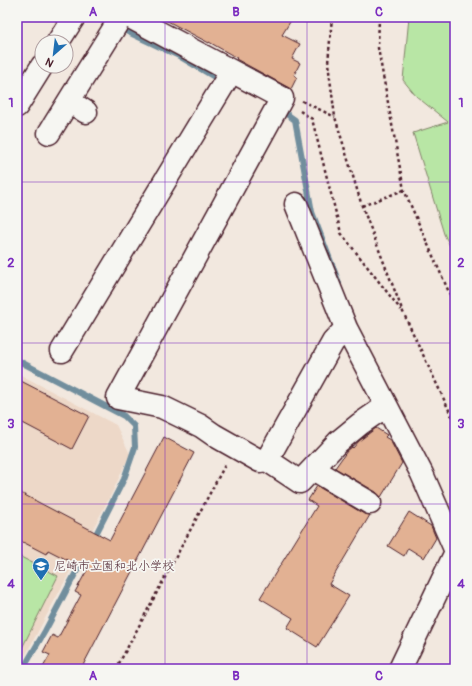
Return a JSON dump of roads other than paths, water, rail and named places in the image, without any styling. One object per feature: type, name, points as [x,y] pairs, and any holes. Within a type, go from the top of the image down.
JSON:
[{"type":"street","points":[[63,34],[74,17]]},
{"type":"street","points":[[49,133],[77,106],[121,17]]},
{"type":"street","points":[[130,17],[289,103],[118,398],[162,406],[201,426],[260,461],[268,460],[300,482],[338,442],[386,406]]},
{"type":"street","points":[[62,351],[231,72]]},
{"type":"street","points":[[17,106],[25,82],[34,74]]},
{"type":"street","points":[[296,204],[346,328],[422,474],[455,550]]},
{"type":"street","points":[[268,460],[333,342],[346,328]]},
{"type":"street","points":[[312,469],[370,503]]},
{"type":"street","points":[[400,669],[455,554]]},
{"type":"waterway","points":[[96,17],[177,55],[221,81]]},
{"type":"waterway","points":[[281,110],[295,120],[312,212],[339,283]]},
{"type":"waterway","points":[[17,360],[124,416],[134,426],[135,447],[124,479],[93,540]]},
{"type":"waterway","points":[[23,669],[83,559]]},
{"type":"place","name":"尼崎市立園和北小学校","points":[[41,581]]}]
